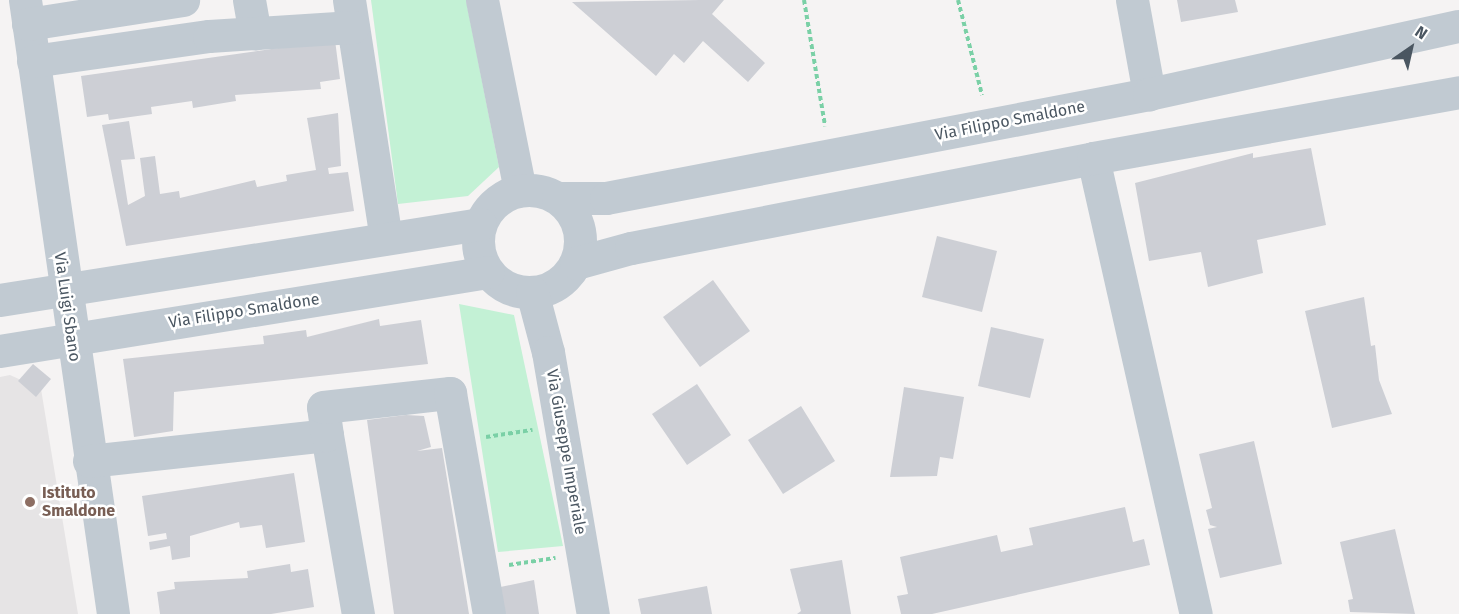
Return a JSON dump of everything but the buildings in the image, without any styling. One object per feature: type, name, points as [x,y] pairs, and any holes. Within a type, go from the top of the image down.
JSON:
[{"type":"street","points":[[249,0],[255,33]]},
{"type":"street","points":[[482,0],[520,190]]},
{"type":"street","points":[[1132,0],[1149,94]]},
{"type":"street","points":[[26,12],[177,1],[183,40]]},
{"type":"street","name":"Via Luigi Sbano","points":[[26,12],[64,290],[113,614]]},
{"type":"street","points":[[33,61],[183,40],[255,33],[351,14],[386,238]]},
{"type":"street","name":"Via Filippo Smaldone","points":[[558,198],[606,198],[989,125],[1149,94],[1459,26]]},
{"type":"street","points":[[576,263],[579,229],[558,198],[520,190],[487,210],[480,224],[477,243],[488,272],[507,286],[532,292],[553,287],[576,263],[631,248],[1093,158],[1459,92]]},
{"type":"street","points":[[1093,158],[1196,614]]},
{"type":"street","points":[[0,300],[480,224]]},
{"type":"street","name":"Via Filippo Smaldone","points":[[0,351],[488,272]]},
{"type":"street","name":"Via Giuseppe Imperiale","points":[[532,292],[561,425],[593,614]]},
{"type":"street","points":[[358,614],[323,406],[450,393],[489,614]]},
{"type":"street","points":[[89,461],[327,435]]},
{"type":"path","points":[[804,0],[830,155]]},
{"type":"path","points":[[958,0],[989,125]]},
{"type":"path","points":[[458,439],[561,425]]},
{"type":"path","points":[[482,571],[583,554]]},
{"type":"shaded area","name":"Istituto Smaldone","points":[[10,375],[41,389],[78,614],[0,614],[0,377]]},
{"type":"green space","points":[[371,0],[466,0],[499,167],[468,196],[398,204]]},
{"type":"green space","points":[[459,304],[514,315],[563,546],[498,552]]},
{"type":"place","name":"Istituto Smaldone","points":[[30,502]]}]
